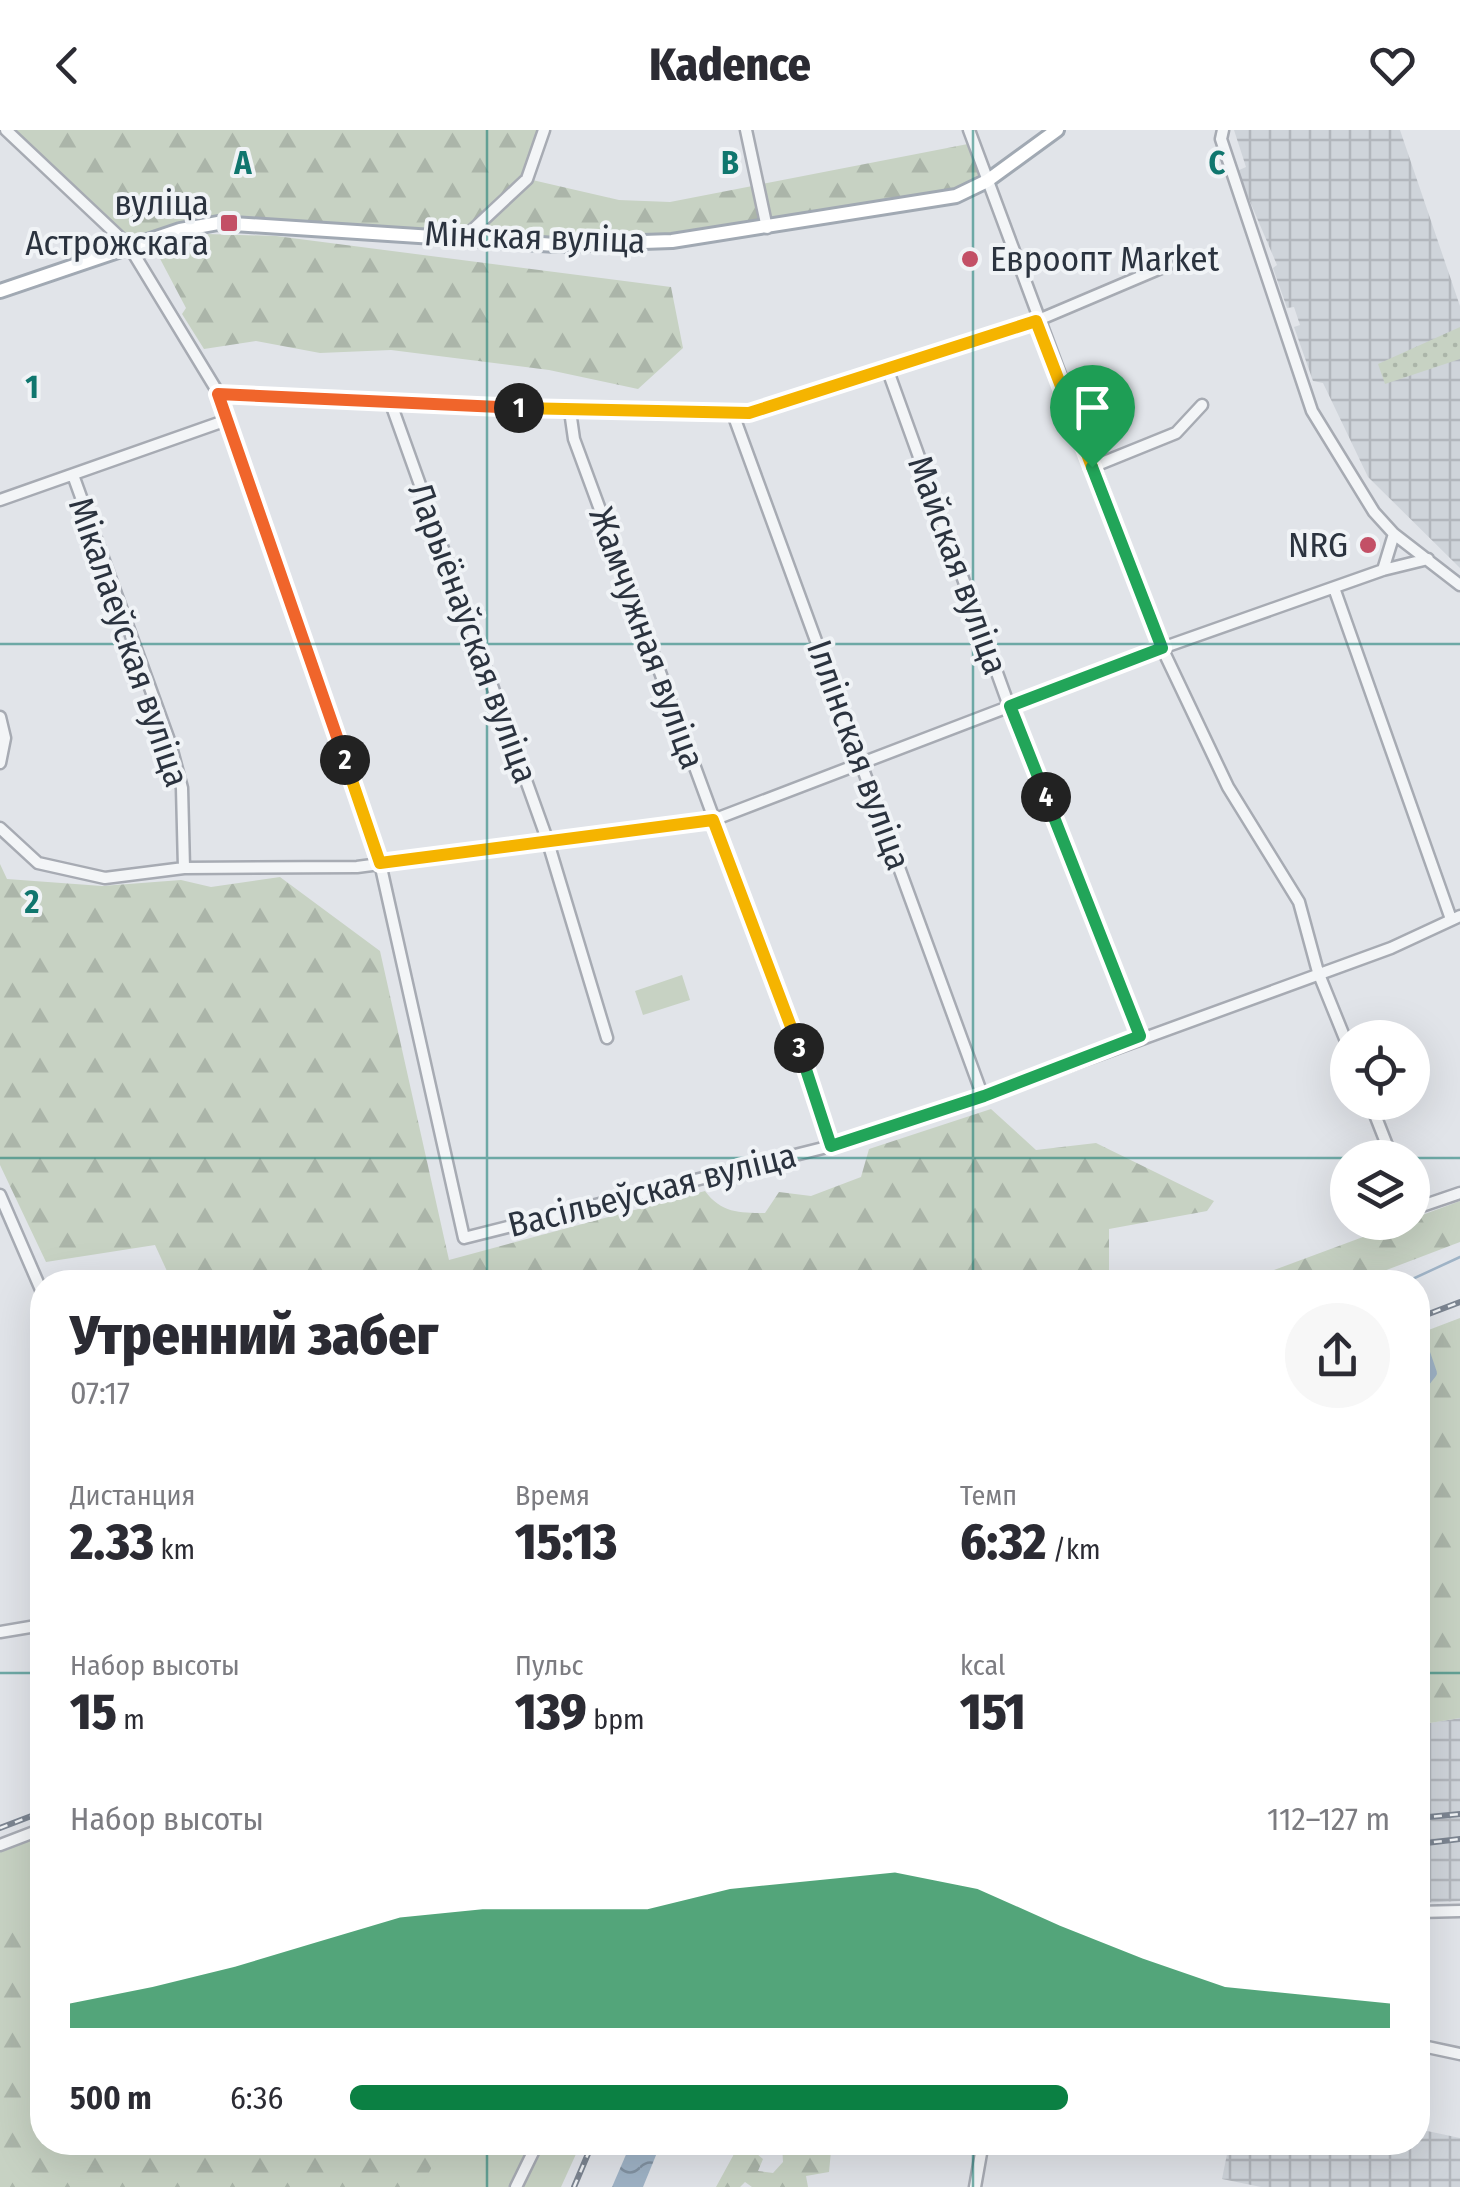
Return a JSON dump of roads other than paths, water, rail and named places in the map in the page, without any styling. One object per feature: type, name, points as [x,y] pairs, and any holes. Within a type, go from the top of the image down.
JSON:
[{"type":"main road","name":"Мінская вуліца","points":[[0,291],[130,246],[218,223],[556,245],[638,244],[767,228],[956,196],[987,181],[1057,130]]},
{"type":"street","points":[[6,130],[130,246],[218,394],[380,863]]},
{"type":"street","points":[[465,237],[532,172],[544,130]]},
{"type":"street","points":[[746,130],[767,228]]},
{"type":"street","points":[[968,130],[1036,321],[1162,648],[1228,787],[1299,902],[1318,972],[1337,1020]]},
{"type":"street","points":[[1222,130],[1221,140],[1312,412],[1358,490],[1394,534],[1460,584]]},
{"type":"street","points":[[218,394],[570,411],[732,414],[771,408],[888,372],[1036,321],[1168,265]]},
{"type":"street","name":"Майская вуліца","points":[[888,372],[1010,706],[1140,1036]]},
{"type":"street","name":"Ларыёнаўская вуліца","points":[[390,401],[547,839],[607,1038]]},
{"type":"street","points":[[1092,467],[1176,432],[1202,406]]},
{"type":"street","name":"Жамчужная вуліца","points":[[570,411],[574,438],[814,1090],[831,1146]]},
{"type":"street","name":"Іллінская вуліца","points":[[732,414],[984,1096]]},
{"type":"street","points":[[0,500],[227,420]]},
{"type":"street","name":"Мікалаеўская вуліца","points":[[73,475],[170,743],[182,788],[184,868]]},
{"type":"street","points":[[1383,570],[1394,534]]},
{"type":"street","points":[[0,828],[24,854],[68,873],[105,878],[184,868],[380,863],[713,820],[1162,648],[1383,570],[1428,559]]},
{"type":"street","points":[[1334,588],[1456,918]]},
{"type":"street","points":[[0,717],[6,738],[0,763]]},
{"type":"street","name":"Васільеўская вуліца","points":[[380,863],[464,1238],[831,1146],[984,1096],[1423,936],[1456,918]]},
{"type":"street","points":[[1430,1199],[1460,1193]]},
{"type":"street","points":[[0,1195],[32,1270]]},
{"type":"street","points":[[0,1632],[30,1628]]},
{"type":"street","points":[[0,1844],[30,1833]]},
{"type":"street","points":[[1430,1911],[1460,1910]]},
{"type":"street","points":[[1430,2047],[1460,2054]]},
{"type":"street","points":[[516,2187],[532,2155]]},
{"type":"street","points":[[975,2187],[981,2155]]},
{"type":"water","points":[[626,2155],[656,2155],[643,2187],[612,2187]]},
{"type":"waterway","points":[[1430,1271],[1460,1257]]},
{"type":"waterway","points":[[1430,1367],[1430,1376]]},
{"type":"railway","points":[[1430,1313],[1460,1302]]},
{"type":"railway","points":[[1430,1817],[1460,1814]]},
{"type":"railway","points":[[0,1828],[30,1817]]},
{"type":"railway","points":[[1430,1843],[1460,1839]]},
{"type":"railway","points":[[574,2187],[588,2155]]},
{"type":"place","name":"вуліца Астрожскага","points":[[229,223]]},
{"type":"place","name":"Евроопт Market","points":[[970,259]]},
{"type":"place","name":"NRG","points":[[1368,545]]}]
